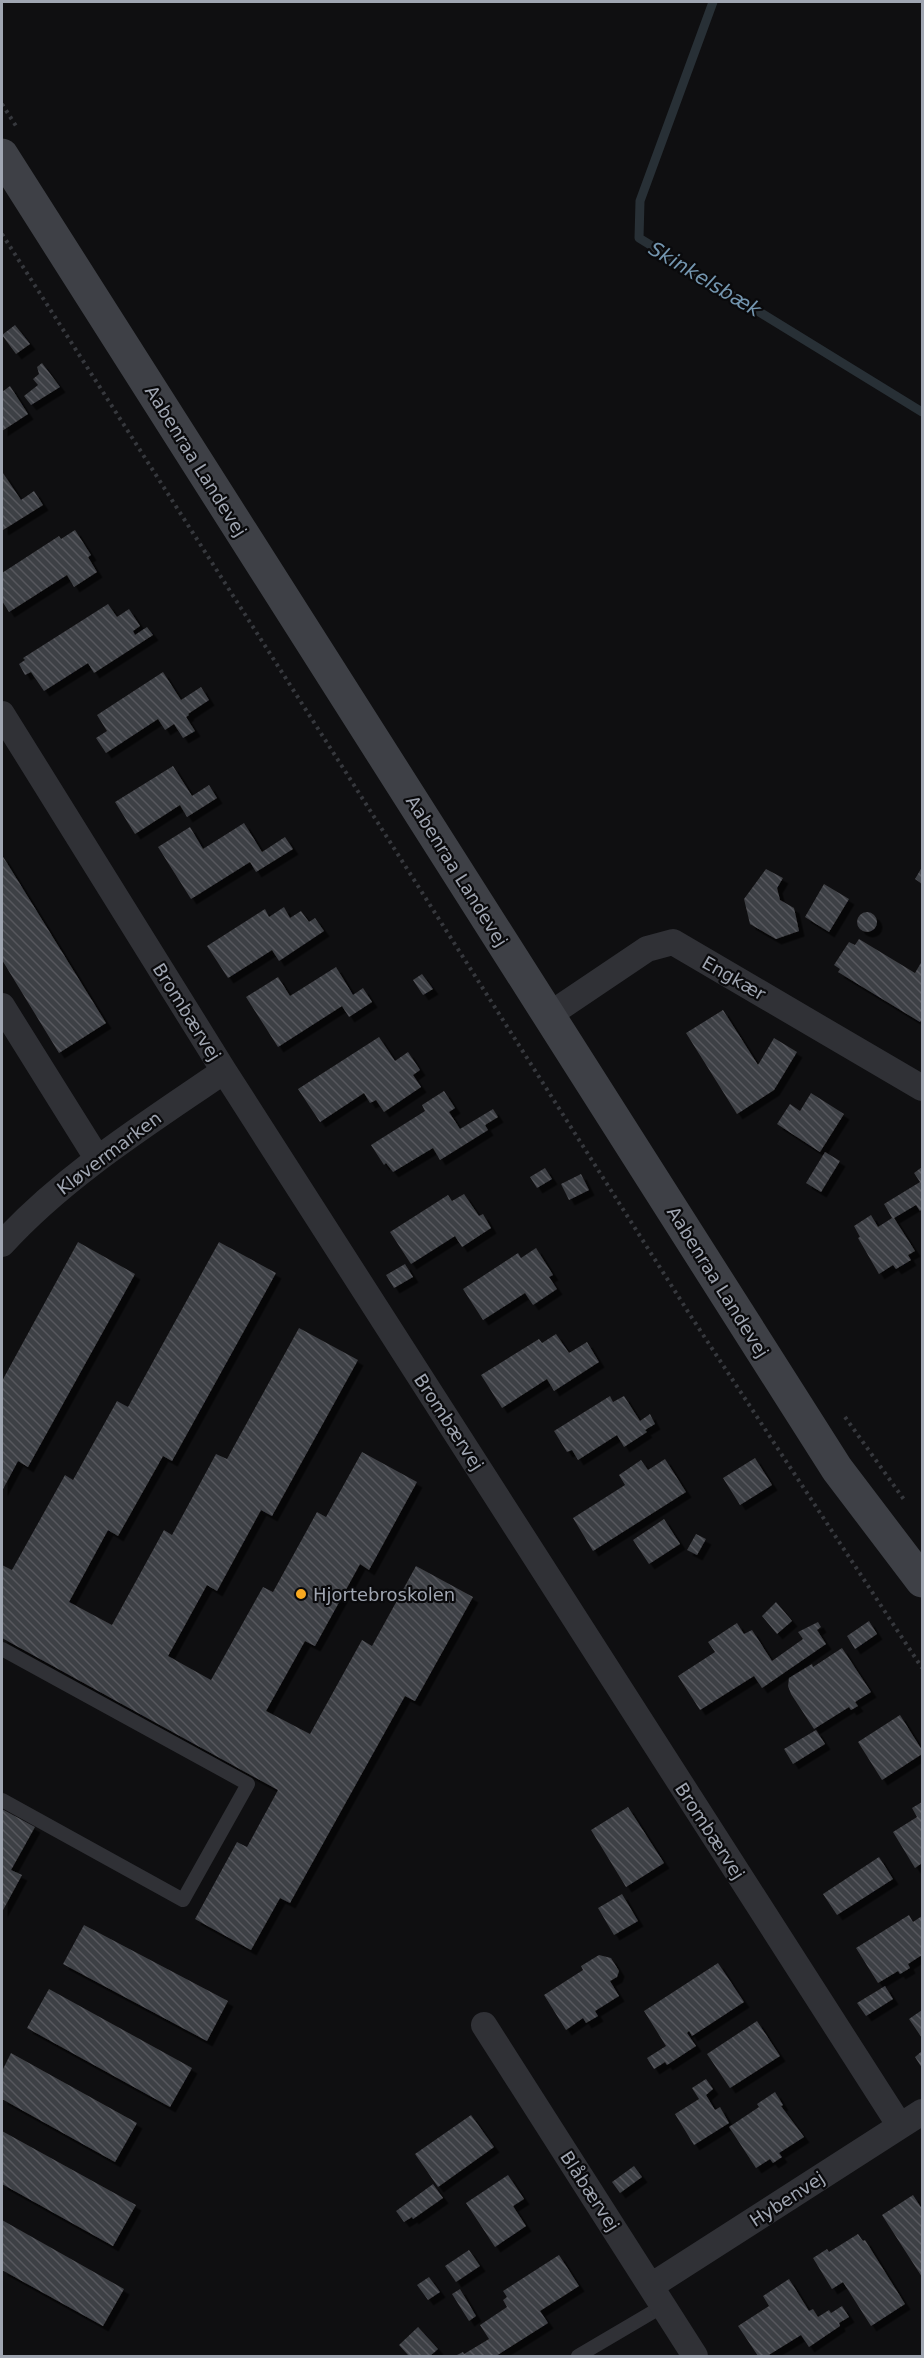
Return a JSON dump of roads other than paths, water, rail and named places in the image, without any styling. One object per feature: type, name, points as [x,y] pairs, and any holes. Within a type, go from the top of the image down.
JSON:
[{"type":"main road","name":"Aabenraa Landevej","points":[[2,155],[837,1469],[922,1581]]},
{"type":"street","name":"Brombærvej","points":[[2,714],[224,1071],[900,2126]]},
{"type":"street","name":"Engkær","points":[[549,1016],[648,949],[673,942],[922,1087]]},
{"type":"street","points":[[2,1006],[97,1158]]},
{"type":"street","name":"Kløvermarken","points":[[2,1244],[97,1158],[224,1071]]},
{"type":"street","name":"Blåbærvej","points":[[484,2025],[695,2356]]},
{"type":"street","name":"Hybenvej","points":[[657,2296],[922,2112]]},
{"type":"lane","points":[[2,1649],[248,1784],[183,1900],[2,1800]]},
{"type":"lane","points":[[578,2356],[657,2296]]},
{"type":"waterway","name":"Skinkelsbæk","points":[[713,2],[640,201],[639,238],[922,412]]},
{"type":"place","name":"Hjortebroskolen","points":[[301,1594]]}]
